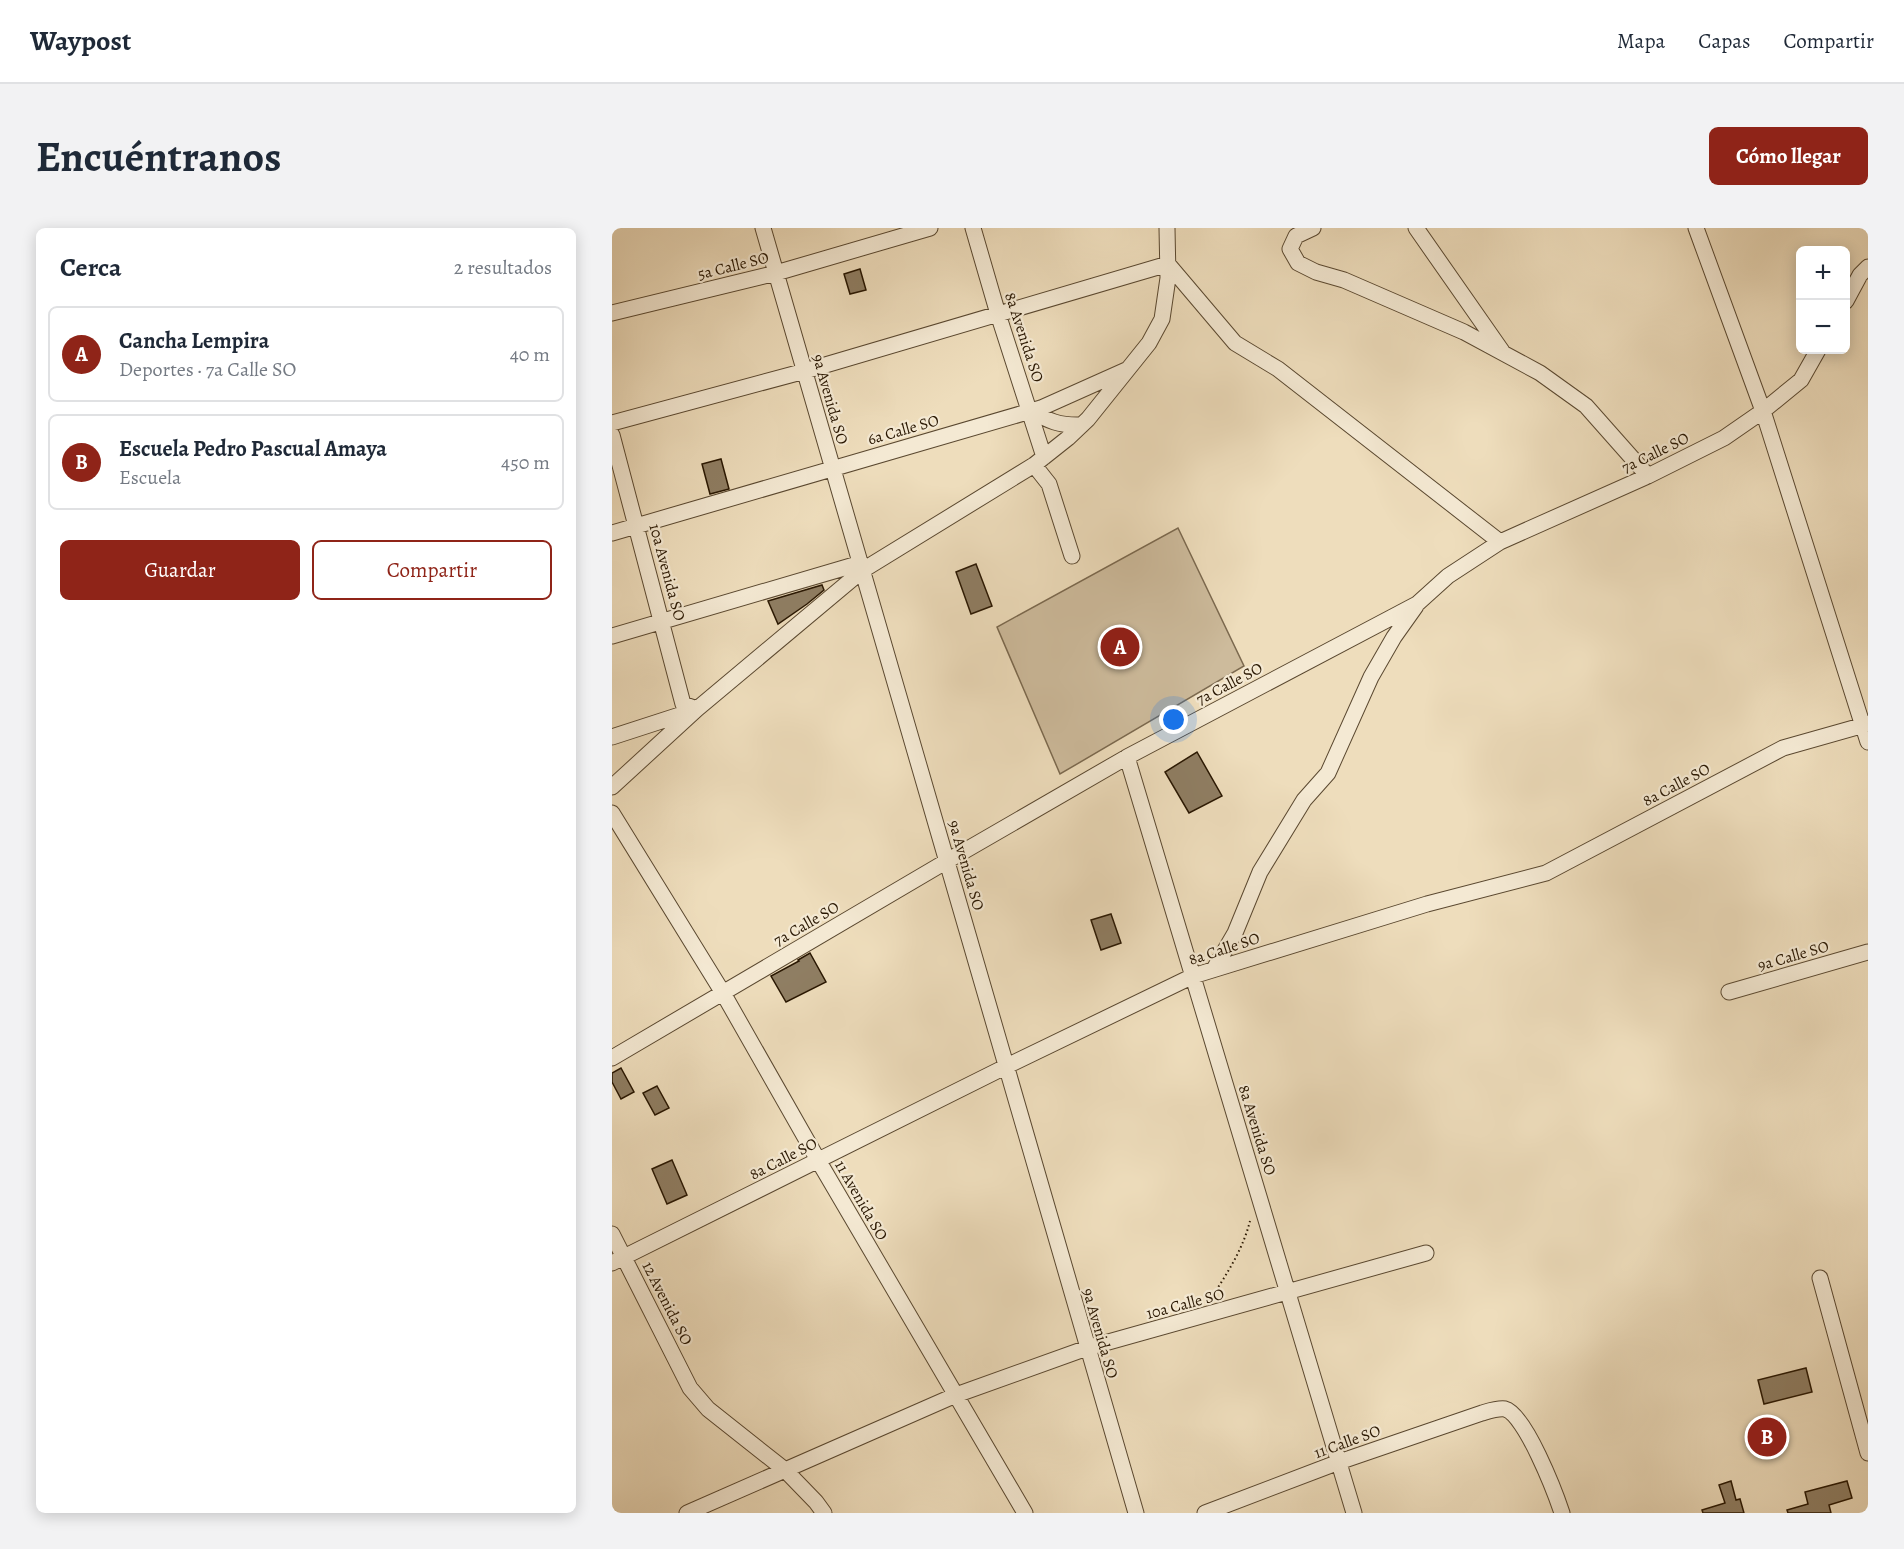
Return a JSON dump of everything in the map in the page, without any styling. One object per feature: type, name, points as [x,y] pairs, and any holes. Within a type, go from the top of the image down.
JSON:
[{"type":"street","name":"9a Avenida SO","points":[[763,228],[1136,1513]]},
{"type":"street","name":"5a Calle SO","points":[[612,313],[776,273],[930,228]]},
{"type":"street","name":"8a Avenida SO","points":[[973,228],[1029,410],[1039,461],[1049,484],[1072,556]]},
{"type":"street","points":[[612,787],[697,709],[862,567],[1039,461],[1082,425],[1130,369],[1149,343],[1162,319],[1166,303],[1167,228]]},
{"type":"street","points":[[1313,228],[1296,236],[1290,249],[1298,263],[1316,272],[1344,280],[1464,332],[1540,373],[1586,406],[1648,476]]},
{"type":"street","points":[[1416,228],[1503,353]]},
{"type":"street","points":[[1696,228],[1762,411],[1865,725],[1868,742]]},
{"type":"street","points":[[612,423],[805,371],[1168,264]]},
{"type":"street","points":[[1168,264],[1235,343],[1278,369],[1500,542]]},
{"type":"street","points":[[1850,292],[1868,267]]},
{"type":"street","name":"7a Calle SO","points":[[612,1058],[1127,757],[1417,604],[1448,576],[1500,542],[1648,476],[1724,438],[1801,380],[1816,354]]},
{"type":"street","name":"6a Calle SO","points":[[612,533],[1041,408],[1130,369]]},
{"type":"street","points":[[1029,410],[1050,422],[1068,426],[1082,425]]},
{"type":"street","name":"10a Avenida SO","points":[[612,435],[683,704],[697,709]]},
{"type":"street","points":[[612,636],[862,567]]},
{"type":"street","points":[[1214,969],[1235,933],[1260,872],[1304,800],[1328,772],[1371,677],[1394,636],[1417,604]]},
{"type":"street","points":[[612,738],[697,709]]},
{"type":"street","name":"8a Calle SO","points":[[618,1260],[1193,976],[1427,904],[1546,873],[1783,748],[1865,725]]},
{"type":"street","name":"8a Avenida SO","points":[[1127,757],[1354,1513]]},
{"type":"street","name":"11 Avenida SO","points":[[612,813],[723,993],[1025,1513]]},
{"type":"street","name":"9a Calle SO","points":[[1729,992],[1868,952]]},
{"type":"street","name":"12 Avenida SO","points":[[612,1234],[618,1260],[690,1388],[708,1409],[785,1470],[824,1513]]},
{"type":"street","name":"10a Calle SO","points":[[687,1513],[956,1395],[1087,1348],[1288,1293],[1426,1252]]},
{"type":"street","points":[[1820,1278],[1868,1453]]},
{"type":"street","name":"11 Calle SO","points":[[1205,1513],[1339,1462],[1482,1413],[1503,1409],[1518,1418],[1525,1429],[1562,1513]]},
{"type":"path","points":[[1197,1318],[1227,1273],[1246,1237],[1252,1214]]},
{"type":"shaded area","points":[[1178,528],[1244,666],[1060,774],[997,627]]},
{"type":"building","points":[[860,269],[866,290],[850,294],[844,274]]},
{"type":"building","points":[[721,459],[729,489],[710,494],[702,464]]},
{"type":"building","points":[[976,564],[992,606],[971,614],[956,572]]},
{"type":"building","points":[[822,585],[824,590],[778,624],[768,601]]},
{"type":"building","points":[[1197,752],[1222,796],[1189,813],[1165,772]]},
{"type":"building","points":[[1111,914],[1121,943],[1101,950],[1091,920]]},
{"type":"building","points":[[810,953],[826,982],[786,1002],[771,976]]},
{"type":"building","points":[[621,1068],[634,1092],[621,1099],[612,1082],[612,1073]]},
{"type":"building","points":[[657,1086],[669,1108],[655,1115],[643,1093]]},
{"type":"building","points":[[672,1160],[687,1195],[667,1204],[652,1169]]},
{"type":"building","points":[[1806,1368],[1812,1392],[1764,1404],[1758,1380]]},
{"type":"building","points":[[1731,1481],[1736,1500],[1740,1499],[1744,1513],[1703,1513],[1702,1510],[1725,1503],[1719,1485]]},
{"type":"building","points":[[1847,1481],[1852,1498],[1829,1505],[1831,1513],[1788,1513],[1787,1510],[1808,1504],[1805,1492]]},
{"type":"place","name":"Cancha Lempira","points":[[1120,647]]},
{"type":"place","name":"Escuela Pedro Pascual Amaya","points":[[1767,1437]]}]
